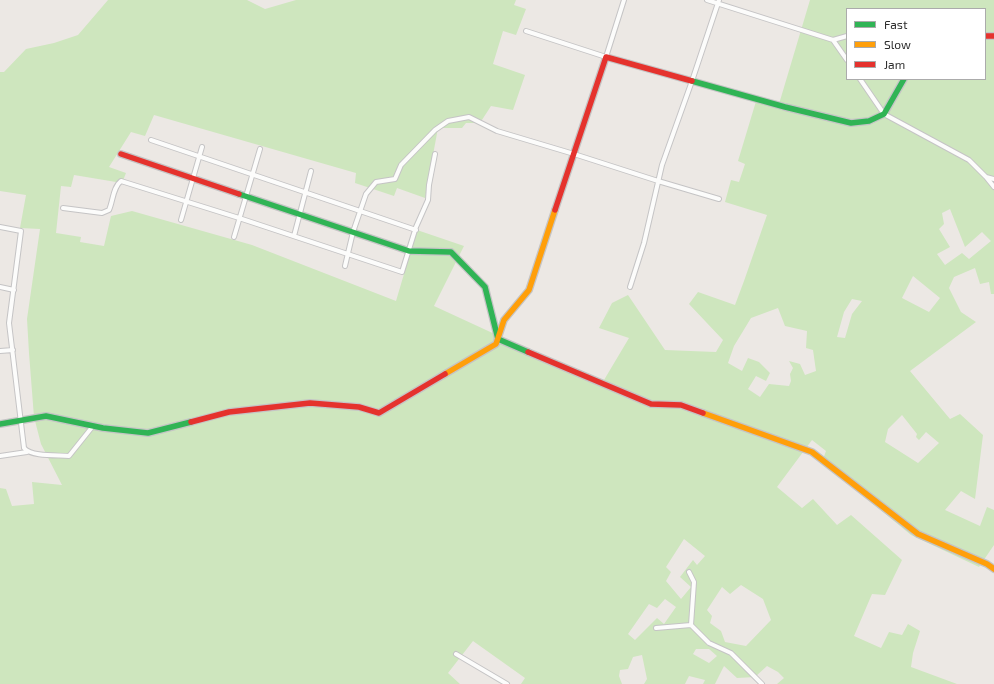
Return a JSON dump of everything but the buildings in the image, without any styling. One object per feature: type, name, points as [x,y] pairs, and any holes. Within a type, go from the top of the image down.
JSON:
[{"type":"street","points":[[0,424],[46,416],[103,428],[148,433],[229,412],[310,403],[359,407],[379,413],[496,344],[504,320],[529,290],[624,0]]},
{"type":"street","points":[[707,0],[718,2],[833,40],[846,36]]},
{"type":"street","points":[[630,287],[644,243],[662,165],[718,2]]},
{"type":"street","points":[[526,31],[606,57],[785,107],[851,123],[869,121],[884,114],[903,80]]},
{"type":"street","points":[[833,40],[846,59]]},
{"type":"street","points":[[861,80],[884,114],[969,160],[994,187]]},
{"type":"street","points":[[345,266],[353,232],[366,194],[376,182],[396,179],[401,165],[435,130],[448,121],[469,117],[496,130],[719,199]]},
{"type":"street","points":[[152,140],[416,230]]},
{"type":"street","points":[[181,220],[202,147]]},
{"type":"street","points":[[234,237],[260,149]]},
{"type":"street","points":[[121,154],[409,251],[450,252],[485,287],[498,339]]},
{"type":"street","points":[[63,208],[102,212],[109,210],[117,183],[121,181],[402,272],[428,200],[429,185],[435,154]]},
{"type":"street","points":[[294,236],[311,171]]},
{"type":"street","points":[[986,177],[994,179]]},
{"type":"street","points":[[0,227],[21,231],[9,323],[24,448],[27,452]]},
{"type":"street","points":[[0,287],[14,290]]},
{"type":"street","points":[[498,339],[651,404],[681,406],[812,452],[918,534],[987,564],[994,570]]},
{"type":"street","points":[[0,351],[13,350]]},
{"type":"street","points":[[0,456],[27,452],[43,455],[68,456],[93,426]]},
{"type":"street","points":[[689,572],[694,582],[691,625],[709,643],[730,653],[762,684]]},
{"type":"street","points":[[656,628],[691,625]]},
{"type":"street","points":[[456,654],[507,684]]},
{"type":"green space","points":[[108,0],[247,0],[265,9],[296,0],[516,0],[514,5],[526,9],[516,35],[503,31],[493,64],[525,75],[513,110],[491,106],[480,123],[466,123],[462,128],[438,128],[425,198],[397,188],[394,196],[355,183],[356,173],[154,115],[145,136],[131,132],[109,167],[126,173],[122,183],[74,175],[71,187],[61,186],[56,233],[81,237],[80,242],[104,246],[111,216],[132,211],[252,245],[396,301],[417,230],[464,246],[434,306],[577,372],[604,380],[629,338],[599,328],[612,303],[628,295],[665,350],[716,352],[723,340],[689,304],[698,292],[735,305],[767,215],[725,202],[731,180],[739,182],[745,164],[738,161],[757,98],[779,104],[810,0],[994,0],[994,294],[991,294],[989,282],[980,284],[975,268],[954,277],[949,288],[961,312],[976,322],[910,371],[950,419],[960,414],[983,435],[975,499],[961,491],[945,510],[980,526],[987,507],[994,510],[994,545],[979,567],[911,535],[822,462],[826,451],[812,440],[777,487],[802,508],[813,499],[837,525],[851,515],[902,560],[885,595],[872,594],[854,636],[881,648],[889,632],[902,635],[908,624],[920,631],[913,653],[911,667],[957,684],[777,684],[784,678],[778,672],[767,666],[755,677],[737,678],[724,666],[715,684],[703,684],[705,680],[689,676],[685,684],[644,684],[647,679],[642,655],[633,657],[628,669],[620,670],[619,676],[622,684],[521,684],[525,678],[473,641],[448,673],[460,684],[0,684],[0,488],[6,489],[12,506],[34,504],[32,482],[62,485],[41,444],[34,417],[27,319],[40,229],[20,228],[26,195],[0,191],[0,72],[4,72],[26,49],[54,43],[78,35]],"holes":[[[950,209],[965,247],[982,232],[991,241],[969,259],[962,253],[945,265],[937,254],[950,247],[939,229],[944,224],[942,213]],[[913,276],[940,298],[929,312],[902,298]],[[852,299],[862,301],[852,314],[845,338],[837,337],[844,312]],[[778,308],[785,326],[807,331],[806,348],[813,350],[816,371],[805,375],[800,364],[789,361],[793,368],[790,374],[791,381],[789,386],[769,384],[760,397],[748,389],[756,376],[766,381],[770,373],[759,362],[748,358],[742,371],[728,363],[734,346],[751,318]],[[902,415],[917,434],[916,437],[919,440],[926,432],[939,443],[918,463],[885,442],[888,429]],[[684,539],[705,556],[697,565],[693,560],[680,577],[691,587],[681,599],[666,581],[671,572],[666,567]],[[741,585],[763,599],[771,620],[746,646],[725,642],[721,631],[710,623],[712,616],[707,610],[722,587],[730,594]],[[665,599],[676,607],[664,624],[657,618],[635,640],[628,634],[649,604],[657,608]],[[696,649],[709,649],[717,656],[709,663],[693,654]]]},
{"type":"traffic: fast","points":[[692,81],[785,107],[851,123],[869,121],[884,114],[903,80]]},
{"type":"traffic: fast","points":[[239,194],[409,251],[451,252],[485,287],[498,339],[528,352]]},
{"type":"traffic: fast","points":[[0,424],[46,416],[103,428],[148,433],[191,422]]},
{"type":"traffic: slow","points":[[445,374],[496,344],[504,320],[529,290],[555,210]]},
{"type":"traffic: slow","points":[[703,413],[812,452],[918,534],[987,564],[994,569]]},
{"type":"traffic: jam","points":[[986,36],[994,36]]},
{"type":"traffic: jam","points":[[555,210],[606,57],[692,81]]},
{"type":"traffic: jam","points":[[121,154],[239,194]]},
{"type":"traffic: jam","points":[[528,352],[651,404],[681,405],[703,413]]},
{"type":"traffic: jam","points":[[191,422],[229,412],[310,403],[359,407],[379,413],[445,374]]}]
